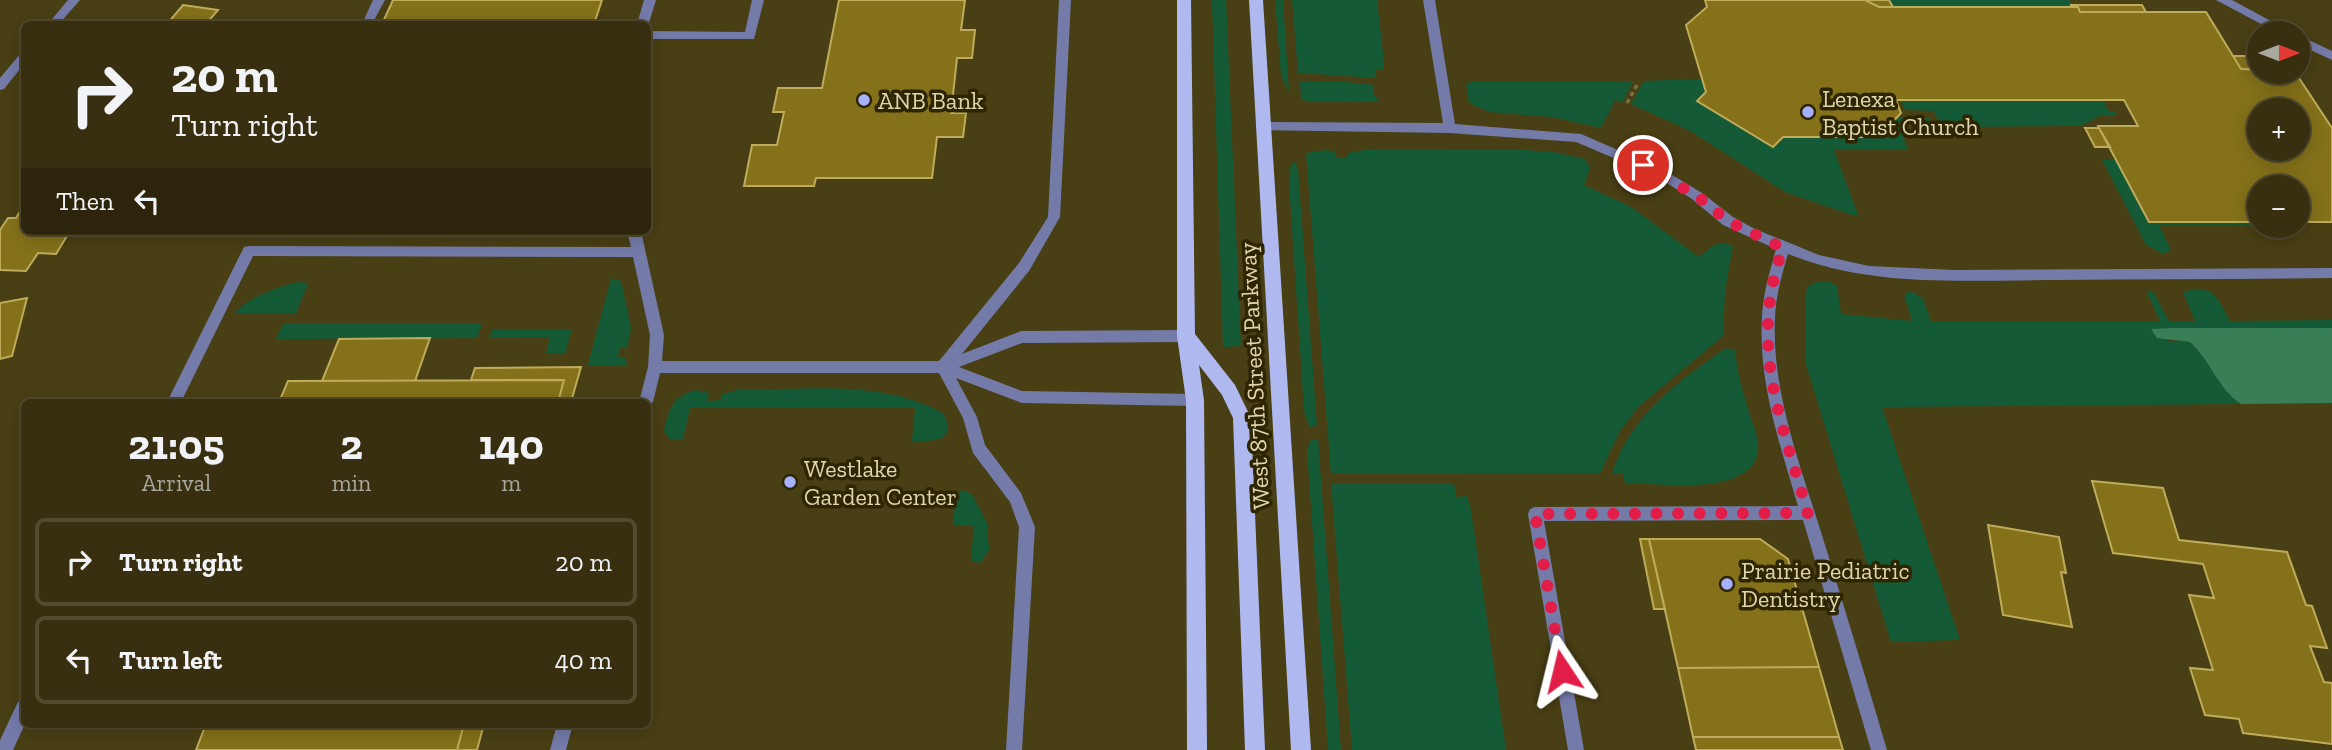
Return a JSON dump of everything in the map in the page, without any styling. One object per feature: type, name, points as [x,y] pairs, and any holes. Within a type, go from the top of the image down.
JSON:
[{"type":"main road","points":[[1184,0],[1186,336],[1195,400],[1197,750]]},
{"type":"main road","name":"West 87th Street Parkway","points":[[1256,0],[1301,750]]},
{"type":"main road","points":[[1186,336],[1229,390],[1242,418],[1255,750]]},
{"type":"street","points":[[56,21],[74,0]]},
{"type":"street","points":[[368,21],[379,0]]},
{"type":"street","points":[[644,21],[650,0]]},
{"type":"street","points":[[651,35],[750,36],[758,0]]},
{"type":"street","points":[[943,368],[1024,267],[1054,217],[1065,0]]},
{"type":"street","points":[[1429,0],[1450,128]]},
{"type":"street","points":[[2222,0],[2263,21]]},
{"type":"street","points":[[2310,44],[2332,56]]},
{"type":"street","points":[[0,86],[21,61]]},
{"type":"street","points":[[1264,127],[1450,128],[1577,137],[1660,173],[1697,196],[1728,221],[1783,248],[1818,260],[1869,271],[1954,275],[2332,273]]},
{"type":"street","points":[[635,235],[657,335],[655,366],[647,399]]},
{"type":"street","points":[[1783,248],[1768,303],[1767,344],[1773,388],[1879,750]]},
{"type":"street","points":[[175,399],[248,251],[638,252]]},
{"type":"street","points":[[943,368],[1021,337],[1186,336]]},
{"type":"street","points":[[655,366],[943,368],[1021,397],[1195,400]]},
{"type":"street","points":[[943,368],[970,417],[978,448],[1016,498],[1027,527],[1014,750]]},
{"type":"street","points":[[1576,750],[1535,514],[1808,513]]},
{"type":"street","points":[[4,750],[21,714]]},
{"type":"street","points":[[558,750],[564,728]]},
{"type":"path","points":[[1627,103],[1637,85]]},
{"type":"green space","points":[[1212,0],[1226,0],[1241,346],[1223,347]]},
{"type":"green space","points":[[1275,0],[1283,0],[1289,92],[1281,76]]},
{"type":"green space","points":[[1292,0],[1377,0],[1384,69],[1376,69],[1376,78],[1298,73]]},
{"type":"green space","points":[[1889,0],[2070,0],[2073,7],[1893,7]]},
{"type":"green space","points":[[1703,79],[1706,92],[1697,101],[1783,137],[1879,137],[1898,117],[1929,117],[1932,124],[1899,126],[1908,150],[1834,150],[1858,215],[1852,215],[1785,192],[1692,132],[1631,104],[1644,81]]},
{"type":"green space","points":[[1633,81],[1623,102],[1615,100],[1601,128],[1552,117],[1489,112],[1469,103],[1466,83]]},
{"type":"green space","points":[[1300,82],[1373,85],[1374,95],[1380,102],[1307,101],[1301,99]]},
{"type":"green space","points":[[1901,100],[2103,100],[2109,111],[2114,111],[2117,116],[2099,116],[2081,126],[1948,127],[1940,124],[1934,111],[1905,110]]},
{"type":"green space","points":[[1511,149],[1554,152],[1585,159],[1590,169],[1584,185],[1631,207],[1699,257],[1719,243],[1733,246],[1725,291],[1723,336],[1639,406],[1620,431],[1600,473],[1331,474],[1306,153],[1326,150],[1336,152],[1336,158],[1348,158],[1348,153],[1364,150]]},
{"type":"green space","points":[[2102,160],[2116,160],[2149,222],[2247,222],[2247,225],[2159,225],[2171,250],[2163,254],[2146,245]]},
{"type":"green space","points":[[1294,161],[1298,169],[1317,426],[1309,427],[1304,410],[1289,183],[1289,171]]},
{"type":"green space","points":[[611,278],[621,281],[631,328],[627,348],[620,348],[618,357],[625,357],[627,365],[588,365]]},
{"type":"green space","points":[[1818,281],[1837,286],[1841,314],[1912,321],[1904,295],[1910,291],[1923,298],[1931,321],[2160,321],[2147,293],[2149,291],[2154,293],[2169,321],[2195,321],[2183,292],[2201,289],[2218,299],[2230,321],[2332,320],[2332,328],[2151,329],[2169,341],[2190,342],[2226,390],[2241,404],[1882,407],[1960,640],[1891,642],[1805,361],[1807,287]]},
{"type":"green space","points":[[298,282],[307,283],[307,286],[296,313],[235,313],[256,297]]},
{"type":"green space","points":[[283,324],[482,324],[477,338],[276,339]]},
{"type":"green space","points":[[2332,328],[2332,403],[2241,404],[2226,390],[2190,342],[2157,338],[2151,329]]},
{"type":"green space","points":[[492,330],[572,330],[565,353],[546,353],[550,337],[489,338]]},
{"type":"green space","points":[[1726,348],[1735,350],[1740,381],[1758,443],[1755,461],[1744,473],[1706,484],[1625,483],[1623,473],[1612,473],[1620,452],[1644,417],[1673,387]]},
{"type":"green space","points":[[816,388],[895,395],[944,414],[947,430],[945,435],[934,440],[912,441],[915,408],[690,408],[683,439],[670,440],[664,431],[673,404],[682,396],[696,390],[709,393],[707,401],[720,400],[722,394],[737,390]]},
{"type":"green space","points":[[1311,439],[1318,439],[1341,750],[1328,750],[1307,450]]},
{"type":"green space","points":[[1331,483],[1454,483],[1456,497],[1467,496],[1506,750],[1352,750]]},
{"type":"green space","points":[[962,490],[972,494],[987,523],[989,550],[980,563],[971,561],[974,526],[953,525],[956,494]]},
{"type":"building","points":[[393,0],[602,0],[595,21],[383,21]]},
{"type":"building","name":"ANB Bank","points":[[839,0],[965,0],[961,30],[975,30],[972,58],[957,58],[951,113],[966,113],[963,137],[937,137],[932,178],[816,178],[814,186],[744,186],[752,145],[777,145],[784,112],[773,112],[778,88],[822,88]]},
{"type":"building","name":"Lenexa Baptist Church","points":[[1705,0],[1865,0],[1879,7],[2078,7],[2080,12],[2206,12],[2241,69],[2247,69],[2247,84],[2303,84],[2332,128],[2332,222],[2310,222],[2310,175],[2247,175],[2247,222],[2149,222],[2098,126],[2138,126],[2124,100],[1896,100],[1901,113],[1879,137],[1783,137],[1773,147],[1697,101],[1706,92],[1686,25],[1707,7]]},
{"type":"building","points":[[1865,0],[1889,0],[1893,7],[1879,7]]},
{"type":"building","points":[[183,5],[218,10],[209,21],[170,21]]},
{"type":"building","points":[[2070,5],[2142,5],[2146,12],[2080,12],[2078,7]]},
{"type":"building","points":[[2233,56],[2247,56],[2247,69],[2241,69]]},
{"type":"building","points":[[2085,128],[2099,128],[2110,147],[2095,147]]},
{"type":"building","points":[[21,210],[21,235],[68,235],[56,254],[38,253],[26,271],[0,270],[0,230],[8,218],[16,218]]},
{"type":"building","points":[[27,298],[12,356],[0,359],[0,303]]},
{"type":"building","points":[[430,338],[415,381],[322,381],[339,339]]},
{"type":"building","points":[[581,367],[572,399],[559,399],[564,380],[471,380],[475,368]]},
{"type":"building","points":[[564,380],[559,399],[280,399],[288,381]]},
{"type":"building","points":[[2092,481],[2163,488],[2179,540],[2287,552],[2306,605],[2312,606],[2327,648],[2310,646],[2324,682],[2332,683],[2332,744],[2243,733],[2239,719],[2205,715],[2190,668],[2213,670],[2189,595],[2214,598],[2203,564],[2113,553]]},
{"type":"building","points":[[1988,525],[2059,537],[2066,573],[2061,572],[2072,627],[2003,615]]},
{"type":"building","points":[[1640,539],[1649,539],[1665,609],[1654,609]]},
{"type":"building","name":"Prairie Pediatric Dentistry","points":[[1649,539],[1760,539],[1788,559],[1819,667],[1678,668]]},
{"type":"building","points":[[1819,667],[1839,737],[1693,737],[1678,668]]},
{"type":"building","points":[[204,728],[463,728],[457,750],[196,750]]},
{"type":"building","points":[[463,728],[483,728],[477,750],[457,750]]},
{"type":"building","points":[[1693,737],[1839,737],[1843,750],[1696,750]]},
{"type":"place","name":"ANB Bank","points":[[864,100]]},
{"type":"place","name":"Lenexa Baptist Church","points":[[1808,112]]},
{"type":"place","name":"Westlake Garden Center","points":[[790,482]]},
{"type":"place","name":"Prairie Pediatric Dentistry","points":[[1727,584]]},
{"type":"route","points":[[1562,671],[1535,514],[1808,513],[1773,388],[1767,344],[1768,303],[1783,248],[1728,221],[1697,196],[1643,165]]}]
